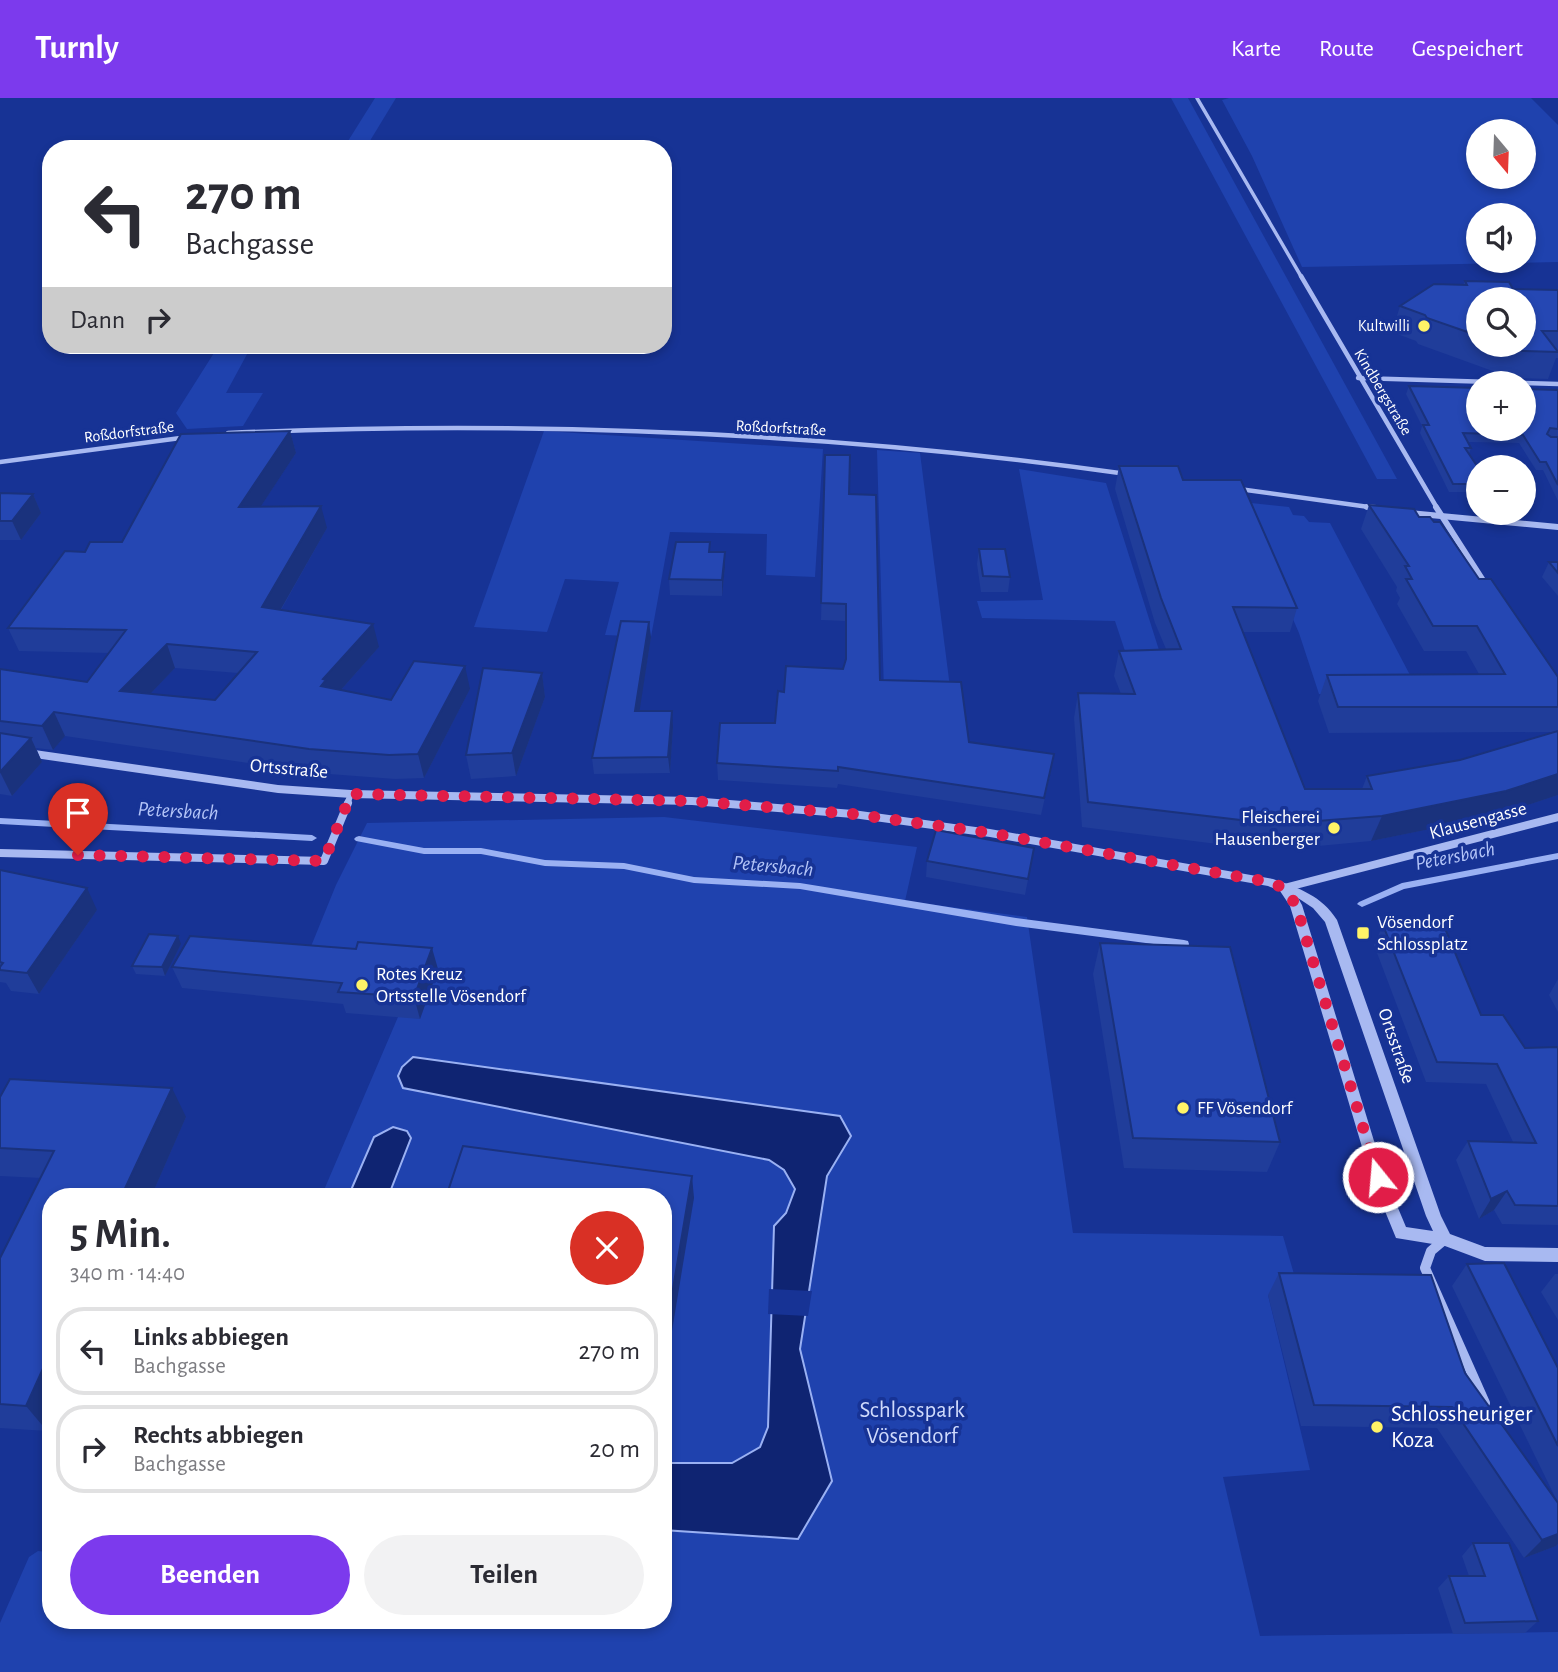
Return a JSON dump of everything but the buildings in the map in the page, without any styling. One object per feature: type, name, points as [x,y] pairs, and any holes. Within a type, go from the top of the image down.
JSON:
[{"type":"street","name":"Kindbergstraße","points":[[1197,98],[1241,170],[1358,378],[1441,517],[1492,594]]},
{"type":"street","points":[[1358,378],[1557,385]]},
{"type":"street","name":"Roßdorfstraße","points":[[219,434],[369,427],[537,426],[892,446],[1137,475]]},
{"type":"street","name":"Roßdorfstraße","points":[[0,462],[194,437]]},
{"type":"street","points":[[1233,488],[1381,509]]},
{"type":"street","points":[[1407,513],[1558,527]]},
{"type":"street","name":"Ortsstraße","points":[[0,748],[219,782],[351,794],[692,801],[853,814],[1043,842],[1239,876],[1306,895],[1319,903],[1331,920],[1434,1216],[1445,1239]]},
{"type":"street","points":[[0,853],[324,861],[351,794]]},
{"type":"street","name":"Klausengasse","points":[[1284,888],[1558,817]]},
{"type":"street","points":[[1284,888],[1296,905],[1378,1177],[1401,1233],[1445,1239],[1485,1254],[1558,1255]]},
{"type":"street","points":[[1445,1239],[1430,1251],[1425,1268],[1491,1417]]},
{"type":"green space","points":[[375,98],[396,98],[370,140],[349,140]]},
{"type":"green space","points":[[1171,98],[1188,98],[1397,479],[1377,479]]},
{"type":"green space","points":[[1531,98],[1558,125],[1558,262],[1536,262],[1536,203],[1466,203],[1466,264],[1302,267],[1252,156],[1222,100]]},
{"type":"green space","points":[[213,354],[247,354],[226,393],[263,393],[243,426],[187,429],[176,413]]},
{"type":"green space","points":[[544,431],[823,449],[815,577],[766,575],[767,534],[670,532],[651,637],[605,635],[619,582],[565,579],[547,632],[474,627]]},
{"type":"green space","points":[[877,450],[920,453],[951,695],[884,692]]},
{"type":"green space","points":[[1019,469],[1106,483],[1165,669],[1131,669],[1115,621],[982,618],[977,601],[1043,600]]},
{"type":"green space","points":[[1242,502],[1289,507],[1293,515],[1304,516],[1309,522],[1330,523],[1420,694],[1319,694],[1299,633]]},
{"type":"green space","name":"Schlosspark Vösendorf","points":[[664,817],[917,847],[905,901],[1027,917],[1073,1233],[1283,1236],[1300,1295],[1268,1295],[1310,1470],[1223,1477],[1260,1636],[1558,1632],[1558,1672],[0,1672],[0,1623],[29,1557],[38,1551],[42,1551],[42,1629],[672,1629],[672,1188],[325,1188],[398,1017],[303,966],[336,885],[367,823]]},
{"type":"shaded area","points":[[413,1057],[840,1116],[851,1136],[827,1176],[800,1349],[832,1481],[798,1539],[672,1531],[672,1463],[732,1463],[760,1447],[768,1427],[774,1226],[786,1213],[795,1189],[784,1170],[769,1160],[403,1088],[398,1076],[402,1067]]},
{"type":"shaded area","points":[[393,1127],[407,1131],[411,1138],[392,1188],[352,1188],[374,1137]]},
{"type":"pier","points":[[769,1289],[812,1291],[808,1316],[768,1314]]},
{"type":"waterway","name":"Petersbach","points":[[0,821],[312,838]]},
{"type":"waterway","name":"Petersbach","points":[[359,839],[424,851],[481,851],[545,863],[624,866],[694,880],[800,886],[1016,922],[1184,944]]},
{"type":"waterway","name":"Petersbach","points":[[1362,904],[1402,886],[1558,856]]},
{"type":"place","name":"Kultwilli","points":[[1424,326]]},
{"type":"place","name":"Fleischerei Hausenberger","points":[[1334,828]]},
{"type":"place","name":"Vösendorf Schlossplatz","points":[[1363,933]]},
{"type":"place","name":"Rotes Kreuz Ortsstelle Vösendorf","points":[[362,985]]},
{"type":"place","name":"FF Vösendorf","points":[[1183,1108]]},
{"type":"place","name":"Schlossheuriger Koza","points":[[1377,1427]]},
{"type":"route","points":[[78,855],[324,861],[351,794],[692,801],[853,814],[990,833],[1269,882],[1284,888],[1296,905],[1378,1177]]}]
